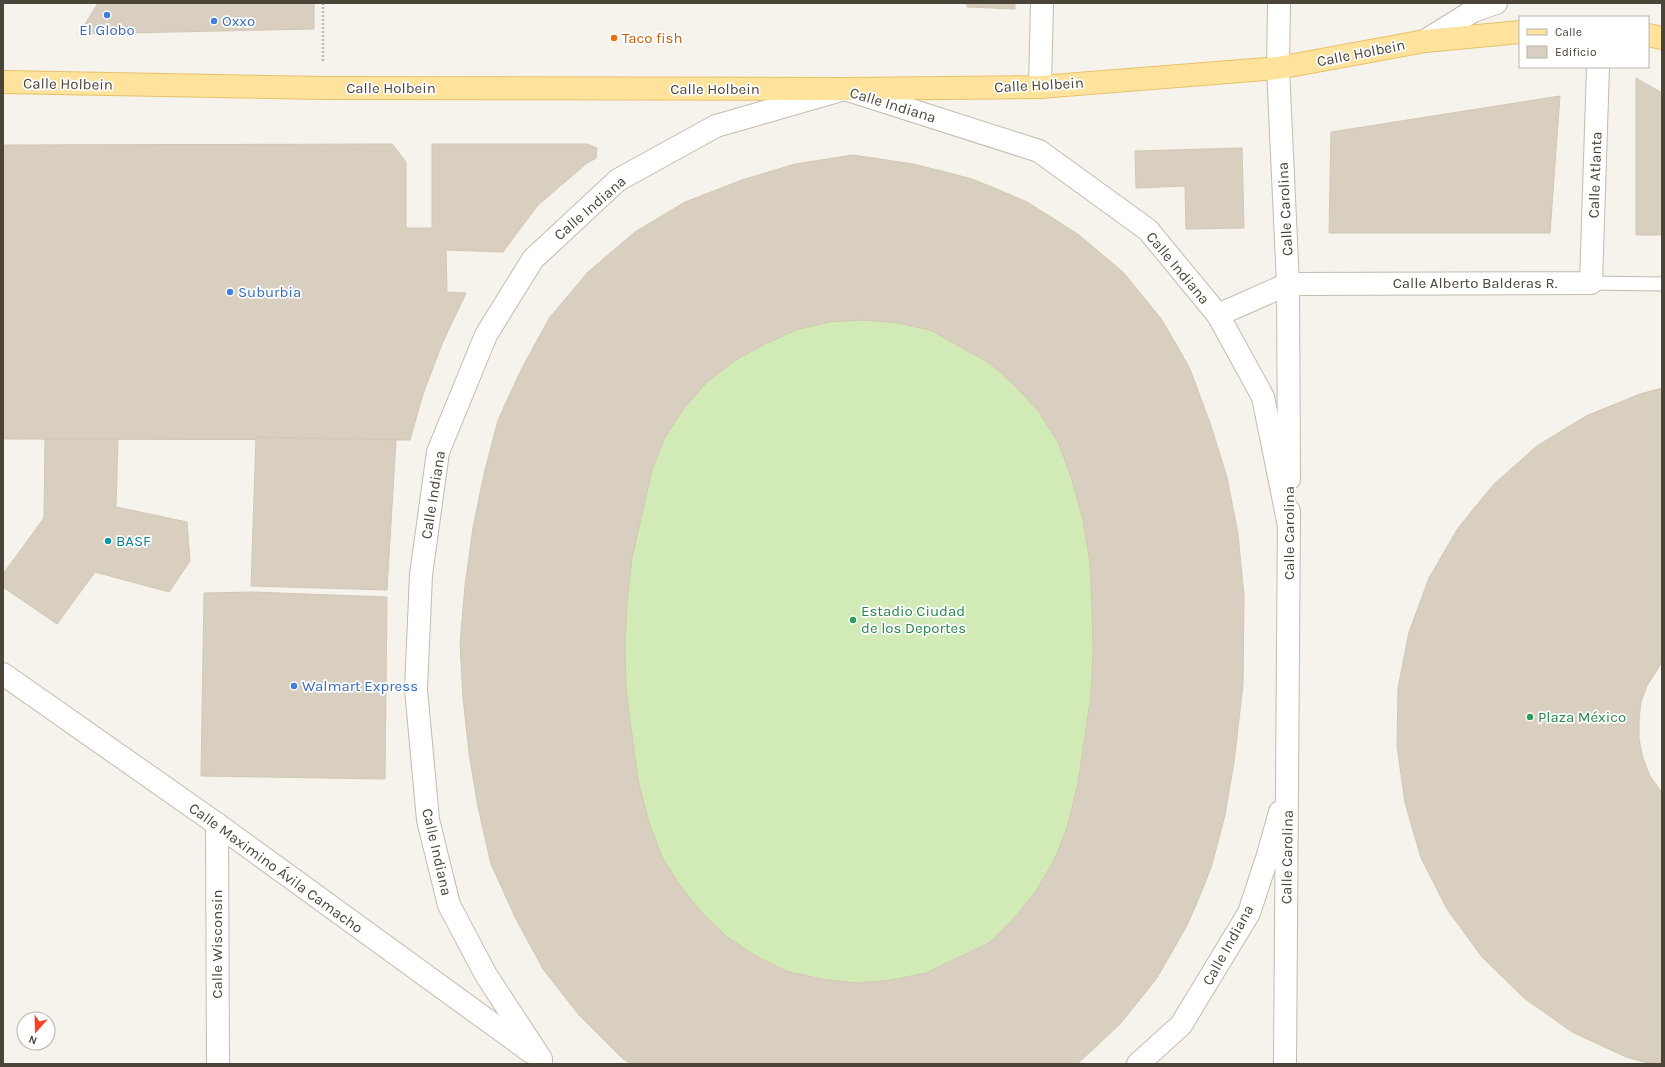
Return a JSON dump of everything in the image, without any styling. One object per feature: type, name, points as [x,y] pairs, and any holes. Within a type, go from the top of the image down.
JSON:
[{"type":"main road","name":"Calle Holbein","points":[[3,82],[324,88],[845,89],[1040,87],[1278,68],[1425,41],[1519,32]]},
{"type":"main road","points":[[1649,35],[1662,38]]},
{"type":"street","points":[[1040,87],[1042,3]]},
{"type":"street","name":"Calle Carolina","points":[[1279,3],[1278,68],[1288,284],[1289,526],[1285,1064]]},
{"type":"street","name":"Calle Holbein","points":[[1425,41],[1473,11],[1496,3]]},
{"type":"street","name":"Calle Atlanta","points":[[1591,282],[1598,68]]},
{"type":"street","name":"Calle Indiana","points":[[543,1062],[486,975],[449,905],[428,820],[416,689],[421,575],[438,452],[486,335],[533,259],[618,180],[716,126],[845,89],[1039,151],[1148,230],[1218,315],[1263,398],[1289,526]]},
{"type":"street","name":"Calle Alberto Balderas R.","points":[[1288,284],[1591,282]]},
{"type":"street","points":[[1218,315],[1288,284]]},
{"type":"street","name":"Calle Maximino Ávila Camacho","points":[[3,674],[216,824],[543,1062]]},
{"type":"street","name":"Calle Indiana","points":[[1138,1064],[1181,1025],[1249,913],[1268,855],[1288,782]]},
{"type":"street","name":"Calle Wisconsin","points":[[216,824],[218,1064]]},
{"type":"lane","name":"Calle Alberto Balderas R.","points":[[1591,282],[1662,284]]},
{"type":"path","points":[[323,3],[324,88]]},
{"type":"green space","name":"Estadio Ciudad de los Deportes","points":[[853,155],[913,164],[957,174],[1006,192],[1039,209],[1071,229],[1100,252],[1127,278],[1151,306],[1172,336],[1193,376],[1227,477],[1225,815],[1217,849],[1201,896],[1174,950],[1158,975],[1120,1023],[1099,1045],[1077,1064],[631,1064],[622,1058],[579,1015],[543,969],[515,917],[491,864],[478,807],[469,753],[463,698],[460,644],[465,586],[473,528],[484,474],[498,420],[522,368],[550,317]]},
{"type":"building","points":[[98,3],[314,3],[314,29],[79,34]]},
{"type":"building","points":[[967,3],[1015,3],[1015,9],[967,7]]},
{"type":"building","points":[[1636,78],[1662,93],[1662,235],[1636,235]]},
{"type":"building","points":[[1560,96],[1550,233],[1329,233],[1331,132]]},
{"type":"building","name":"Suburbia","points":[[392,144],[406,162],[406,228],[432,228],[432,144],[587,144],[597,148],[596,158],[586,164],[538,205],[503,252],[446,250],[447,292],[466,293],[442,344],[423,394],[410,440],[3,439],[3,145]]},
{"type":"building","points":[[1242,148],[1244,228],[1186,229],[1185,186],[1136,188],[1135,151]]},
{"type":"building","points":[[853,155],[913,164],[972,179],[1027,202],[1079,235],[1123,272],[1162,320],[1190,369],[1211,426],[1227,477],[1238,534],[1244,596],[1243,685],[1234,762],[1225,815],[1211,868],[1188,923],[1157,978],[1121,1023],[1077,1064],[631,1064],[622,1058],[579,1015],[543,969],[515,917],[491,864],[478,807],[469,753],[463,698],[460,644],[465,586],[473,528],[484,474],[498,420],[522,368],[550,317],[588,272],[635,232],[685,202],[742,180],[795,164]],"holes":[[[863,320],[898,323],[930,330],[991,364],[1017,388],[1039,412],[1059,444],[1071,477],[1083,520],[1090,563],[1093,651],[1091,695],[1078,783],[1067,828],[1054,860],[1036,891],[1015,917],[989,943],[926,973],[891,980],[857,983],[821,979],[786,971],[756,956],[727,937],[702,913],[681,887],[662,857],[649,823],[638,780],[626,689],[625,647],[627,603],[632,558],[652,470],[664,439],[684,408],[707,382],[734,361],[765,344],[796,330],[829,322]]]},
{"type":"building","name":"Plaza México","points":[[1662,388],[1662,662],[1647,686],[1641,702],[1639,720],[1639,739],[1643,758],[1650,776],[1662,793],[1662,1064],[1651,1064],[1626,1057],[1572,1032],[1524,998],[1482,957],[1447,909],[1421,858],[1405,803],[1397,746],[1398,688],[1409,632],[1429,578],[1458,528],[1494,484],[1537,446],[1586,416],[1640,394]]},
{"type":"building","points":[[256,437],[396,440],[387,590],[251,586]]},
{"type":"building","name":"BASF","points":[[45,439],[118,439],[116,507],[187,522],[190,561],[169,592],[95,572],[57,624],[3,587],[3,574],[44,518]]},
{"type":"building","name":"Walmart Express","points":[[253,592],[387,597],[385,779],[201,776],[204,593]]},
{"type":"place","name":"El Globo","points":[[107,15]]},
{"type":"place","name":"Oxxo","points":[[214,21]]},
{"type":"place","name":"Taco fish","points":[[614,38]]},
{"type":"place","name":"Suburbia","points":[[230,292]]},
{"type":"place","name":"BASF","points":[[108,541]]},
{"type":"place","name":"Estadio Ciudad de los Deportes","points":[[853,620]]},
{"type":"place","name":"Walmart Express","points":[[294,686]]},
{"type":"place","name":"Plaza México","points":[[1530,717]]}]
